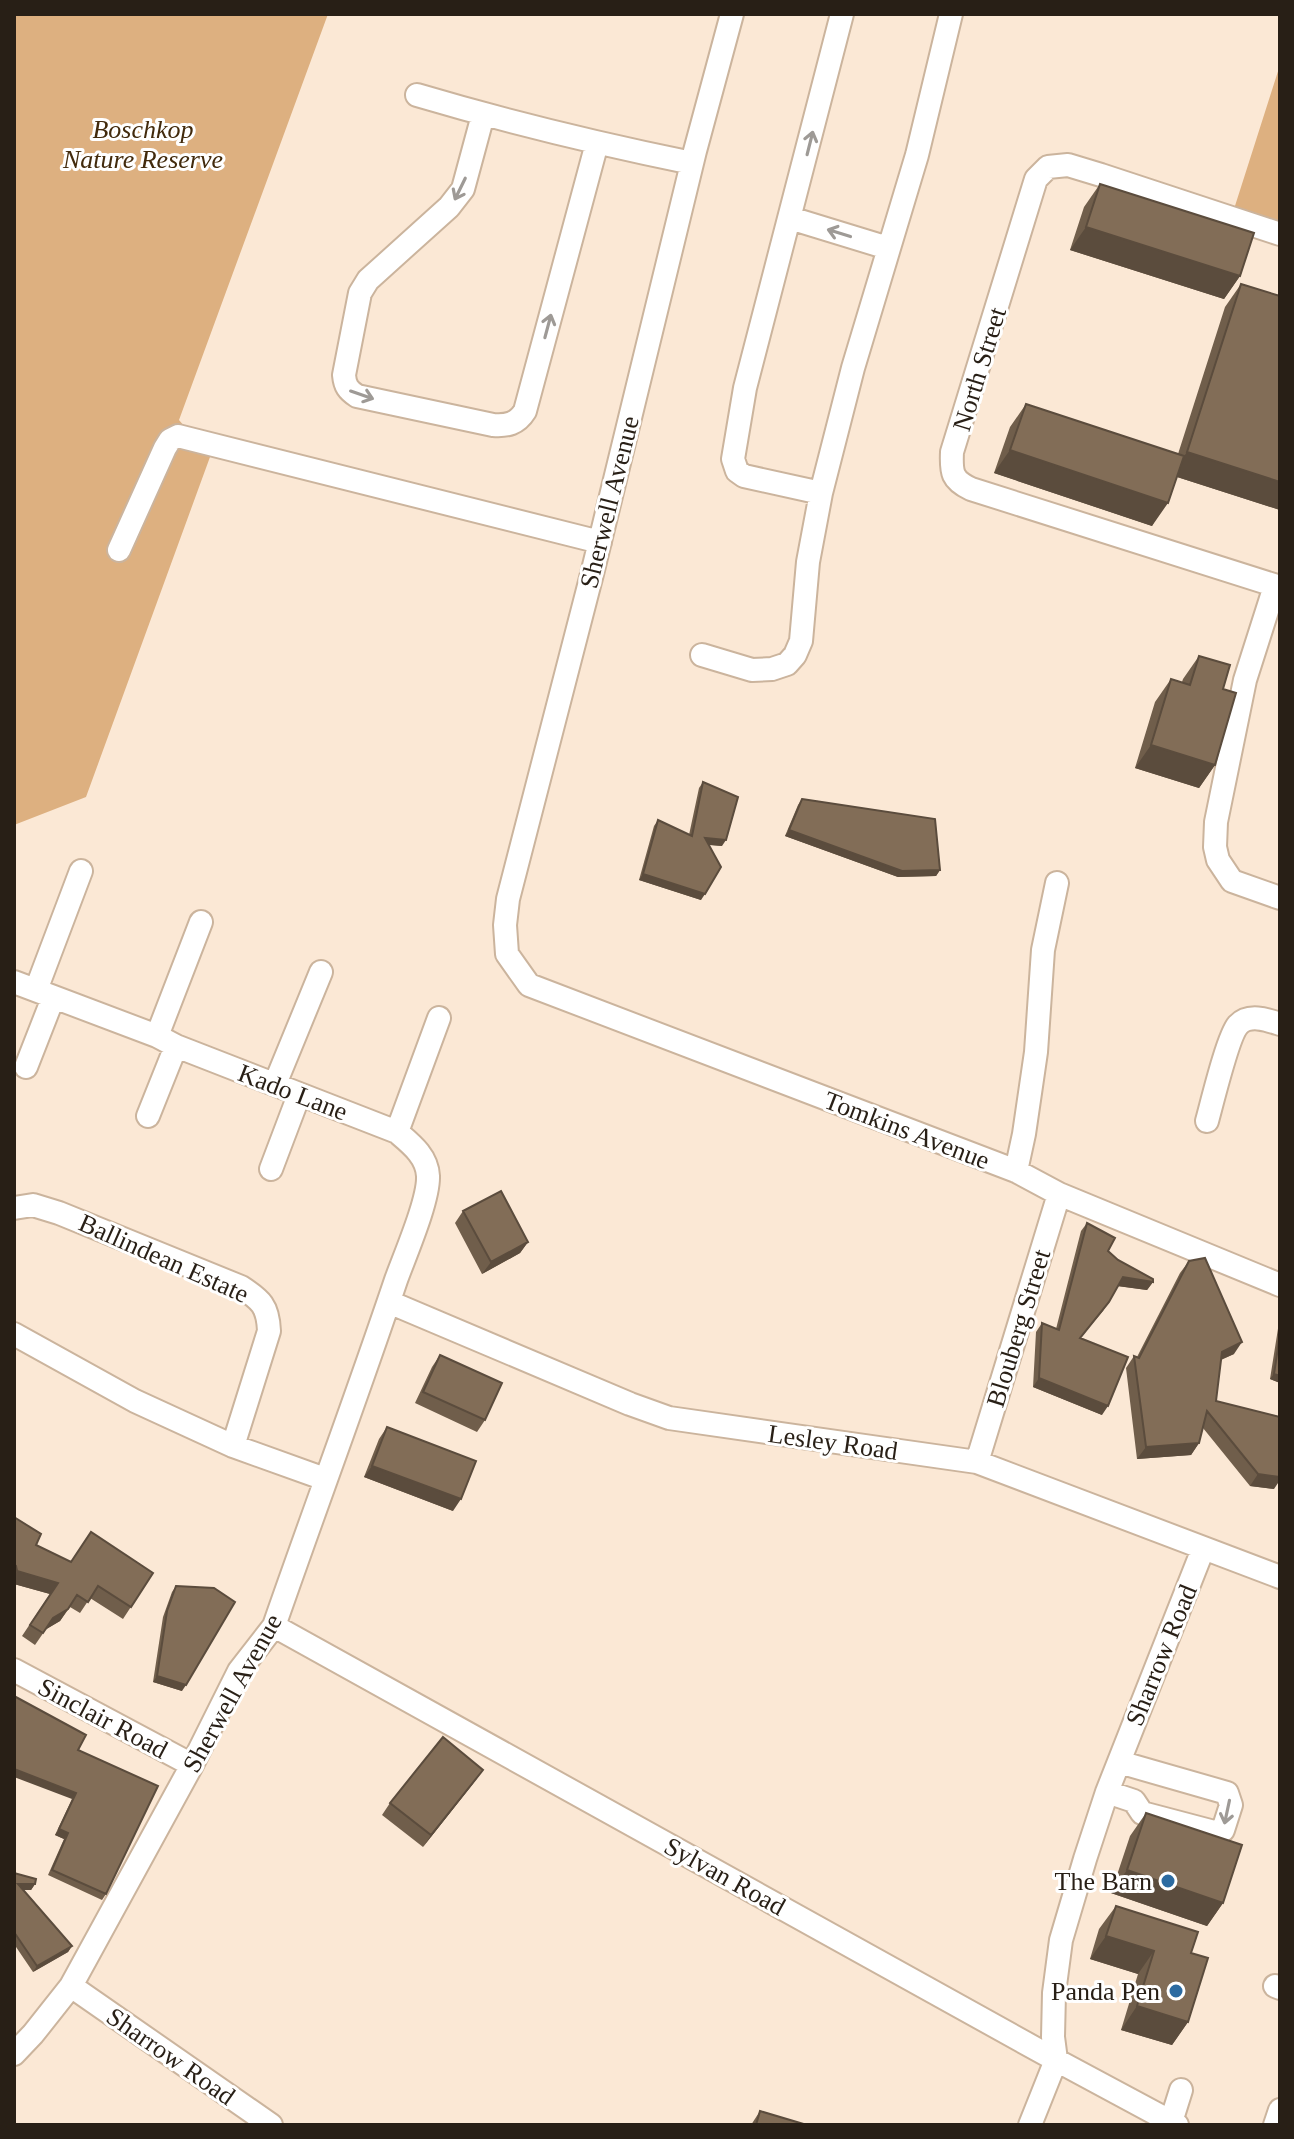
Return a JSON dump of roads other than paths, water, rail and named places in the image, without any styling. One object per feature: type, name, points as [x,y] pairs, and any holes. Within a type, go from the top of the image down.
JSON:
[{"type":"street","name":"Sherwell Avenue","points":[[529,985],[507,954],[505,925],[508,899],[732,14]]},
{"type":"street","points":[[821,493],[744,476],[737,471],[733,459],[745,388],[842,14]]},
{"type":"street","points":[[702,655],[752,670],[772,669],[787,664],[801,641],[808,562],[821,493],[853,368],[917,155],[951,14]]},
{"type":"street","points":[[417,95],[483,115],[692,163]]},
{"type":"street","points":[[483,115],[463,189],[458,197],[381,267],[360,293],[344,375],[349,390],[357,396],[493,425],[504,426],[520,419],[525,411],[597,143]]},
{"type":"street","name":"North Street","points":[[1278,587],[971,489],[959,483],[951,465],[952,452],[1036,179],[1048,167],[1068,165],[1280,234]]},
{"type":"street","points":[[790,218],[888,248]]},
{"type":"street","points":[[119,550],[165,448],[170,440],[178,436],[600,542]]},
{"type":"street","points":[[1278,587],[1245,680],[1216,822],[1215,847],[1218,860],[1232,881],[1280,898]]},
{"type":"street","points":[[26,1067],[81,871]]},
{"type":"street","points":[[1016,1171],[1036,1052],[1043,950],[1057,883]]},
{"type":"street","points":[[148,1116],[201,922]]},
{"type":"street","points":[[275,1084],[321,972]]},
{"type":"street","name":"Kado Lane","points":[[14,982],[397,1132],[425,1161],[428,1178],[424,1200],[389,1302]]},
{"type":"street","name":"Tomkins Avenue","points":[[529,985],[1016,1171],[1059,1194],[1280,1285]]},
{"type":"street","points":[[397,1132],[439,1018]]},
{"type":"street","points":[[1207,1121],[1231,1040],[1239,1024],[1249,1019],[1264,1019],[1280,1024]]},
{"type":"street","points":[[271,1169],[299,1095]]},
{"type":"street","name":"Blouberg Street","points":[[977,1462],[1059,1194]]},
{"type":"street","name":"Ballindean Estate","points":[[14,1208],[33,1205],[59,1213],[241,1287],[259,1299],[268,1315],[269,1331],[233,1446]]},
{"type":"street","name":"Sherwell Avenue","points":[[14,2054],[71,1986],[192,1765],[239,1671],[274,1626],[389,1302]]},
{"type":"street","name":"Lesley Road","points":[[389,1302],[669,1418],[977,1462],[1280,1577]]},
{"type":"street","points":[[14,1334],[135,1401],[233,1446],[325,1479]]},
{"type":"street","name":"Sharrow Road","points":[[1030,2125],[1056,2060],[1054,1993],[1061,1940],[1107,1792],[1203,1549]]},
{"type":"street","name":"Sylvan Road","points":[[274,1626],[1174,2124]]},
{"type":"street","name":"Sinclair Road","points":[[14,1670],[192,1765]]},
{"type":"street","name":"Sharrow Road","points":[[1119,1762],[1227,1793],[1231,1805],[1220,1832],[1142,1813]]},
{"type":"street","points":[[1142,1813],[1150,1771]]},
{"type":"street","points":[[1107,1792],[1134,1801],[1142,1813]]},
{"type":"street","name":"Sharrow Road","points":[[71,1986],[271,2125]]},
{"type":"street","points":[[1174,2124],[1181,2090]]},
{"type":"street","points":[[1275,2125],[1280,2110]]},
{"type":"place","name":"The Barn","points":[[1168,1881]]},
{"type":"place","name":"Panda Pen","points":[[1176,1991]]},
{"type":"park label","name":"Boschkop Nature Reserve","points":[[143,144]]}]
